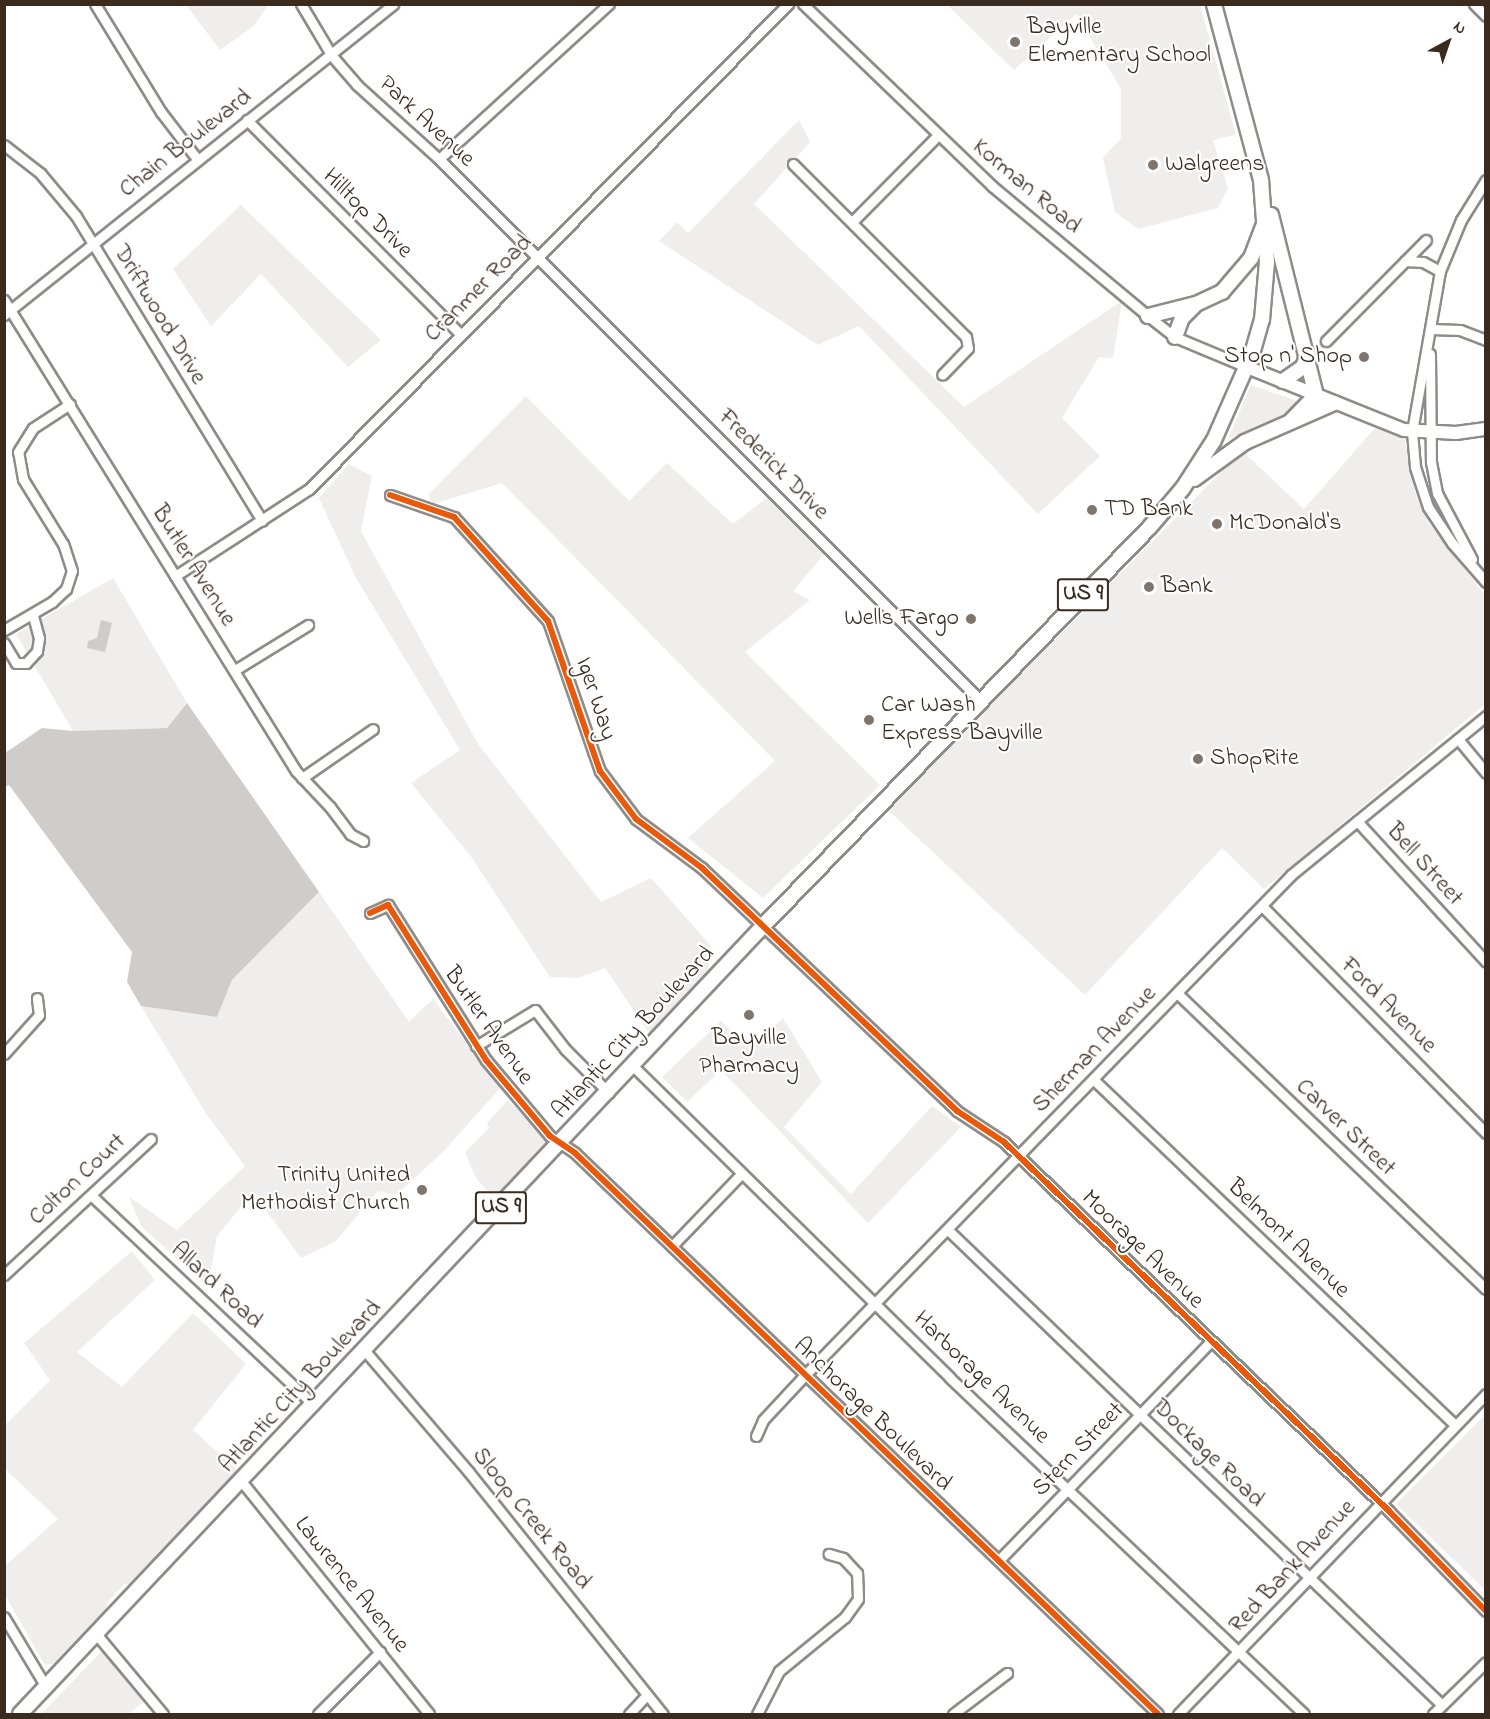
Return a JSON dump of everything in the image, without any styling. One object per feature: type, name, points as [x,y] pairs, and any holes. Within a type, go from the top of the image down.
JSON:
[{"type":"highway","name":"US 9","points":[[1183,488],[1214,440],[1247,367],[1264,300],[1265,221],[1261,180],[1214,4]]},
{"type":"highway","points":[[1261,180],[1308,354],[1316,395],[1290,422]]},
{"type":"highway","points":[[1148,316],[1196,304],[1222,292],[1238,278],[1251,258],[1265,221]]},
{"type":"highway","points":[[1176,337],[1182,318],[1196,304]]},
{"type":"highway","points":[[1283,381],[1303,367],[1308,354]]},
{"type":"highway","points":[[1183,488],[1230,451],[1334,403]]},
{"type":"highway","name":"Atlantic City Boulevard","points":[[20,1714],[366,1352],[763,927],[1183,488]]},
{"type":"main road","points":[[1247,367],[1370,420],[1412,432],[1485,429]]},
{"type":"street","points":[[95,4],[161,112],[197,159]]},
{"type":"street","name":"Park Avenue","points":[[301,4],[332,56],[357,85],[439,159],[538,258]]},
{"type":"street","name":"Chain Boulevard","points":[[8,312],[197,159],[332,56],[393,4]]},
{"type":"street","points":[[439,159],[609,4]]},
{"type":"street","name":"Cranmer Road","points":[[176,576],[309,489],[788,4]]},
{"type":"street","name":"Korman Road","points":[[803,4],[937,136],[1148,316],[1176,337],[1247,367]]},
{"type":"street","points":[[1474,4],[1485,16]]},
{"type":"street","name":"Hilltop Drive","points":[[247,120],[461,335]]},
{"type":"street","points":[[852,222],[937,136]]},
{"type":"street","name":"Driftwood Drive","points":[[4,145],[57,191],[92,243],[262,521]]},
{"type":"street","points":[[793,164],[966,337],[968,348],[942,375]]},
{"type":"street","points":[[1485,180],[1461,220],[1440,271],[1412,432],[1415,467],[1428,507],[1452,543],[1485,582]]},
{"type":"street","points":[[1326,341],[1426,240]]},
{"type":"street","name":"Frederick Drive","points":[[538,258],[980,700]]},
{"type":"street","points":[[1406,261],[1424,262],[1440,271]]},
{"type":"street","name":"Butler Avenue","points":[[4,300],[8,312],[70,404],[302,778],[330,807],[350,834],[363,841]]},
{"type":"street","points":[[1430,333],[1460,330],[1485,340]]},
{"type":"street","points":[[1430,333],[1429,432],[1437,493],[1485,582]]},
{"type":"street","points":[[4,630],[33,615],[66,589],[72,571],[63,544],[23,479],[18,452],[33,428],[70,404]]},
{"type":"street","name":"Iger Way","points":[[390,495],[454,518],[527,594],[548,621],[609,788],[636,819],[702,868],[763,927]]},
{"type":"street","points":[[4,643],[16,663],[26,663],[37,651],[39,638],[33,615]]},
{"type":"street","points":[[235,670],[308,626]]},
{"type":"street","name":"Sherman Avenue","points":[[756,1437],[763,1420],[804,1376],[948,1230],[1018,1155],[1095,1081],[1291,875],[1485,716]]},
{"type":"street","points":[[302,778],[373,729]]},
{"type":"street","points":[[1458,739],[1485,772]]},
{"type":"street","name":"Bell Street","points":[[1357,821],[1485,962]]},
{"type":"street","name":"Butler Avenue","points":[[370,913],[388,905],[476,1046],[510,1091],[561,1144]]},
{"type":"street","name":"Ford Avenue","points":[[1262,906],[1485,1133]]},
{"type":"street","name":"Moorage Avenue","points":[[763,927],[957,1111],[1018,1155],[1380,1503],[1485,1611]]},
{"type":"street","name":"Carver Street","points":[[1178,994],[1485,1290]]},
{"type":"street","points":[[4,1054],[39,1015],[37,999]]},
{"type":"street","points":[[476,1046],[535,1010],[565,1049],[609,1093]]},
{"type":"street","name":"Harborage Avenue","points":[[634,1067],[741,1174],[1304,1714]]},
{"type":"street","name":"Belmont Avenue","points":[[1095,1081],[1455,1425]]},
{"type":"street","name":"Colton Court","points":[[4,1275],[151,1139]]},
{"type":"street","name":"Anchorage Boulevard","points":[[561,1144],[672,1246],[804,1376],[1158,1714]]},
{"type":"street","points":[[672,1246],[741,1174]]},
{"type":"street","name":"Allard Road","points":[[91,1195],[314,1405]]},
{"type":"street","name":"Dockage Road","points":[[948,1230],[1442,1705]]},
{"type":"street","name":"Stern Street","points":[[999,1560],[1211,1341]]},
{"type":"street","name":"Sloop Creek Road","points":[[366,1352],[468,1471],[663,1714]]},
{"type":"street","name":"Red Bank Avenue","points":[[1178,1714],[1485,1394]]},
{"type":"street","name":"Lawrence Avenue","points":[[242,1482],[429,1714]]},
{"type":"street","points":[[757,1714],[779,1671],[845,1617],[858,1599],[857,1573],[843,1558],[829,1554]]},
{"type":"street","points":[[4,1617],[46,1687]]},
{"type":"street","points":[[97,1635],[163,1714]]},
{"type":"street","points":[[318,1714],[380,1652]]},
{"type":"street","points":[[1433,1714],[1485,1662]]},
{"type":"street","points":[[953,1714],[1007,1673]]},
{"type":"street","points":[[629,1714],[647,1695]]},
{"type":"shaded area","points":[[186,5],[268,5],[254,26],[220,50]]},
{"type":"shaded area","points":[[947,5],[1200,5],[1236,135],[1213,140],[1228,188],[1218,208],[1138,229],[1115,212],[1103,158],[1121,138],[1121,89],[1076,14],[1014,70]]},
{"type":"shaded area","points":[[799,120],[810,142],[754,204],[964,407],[1122,301],[1113,358],[1099,357],[1062,418],[1100,456],[1038,514],[859,326],[818,345],[659,241],[677,222],[688,233]]},
{"type":"shaded area","points":[[241,205],[381,340],[348,367],[261,274],[211,326],[173,269]]},
{"type":"shaded area","points":[[1251,385],[1300,402],[1291,412],[1228,439]]},
{"type":"shaded area","points":[[526,396],[629,501],[667,463],[733,524],[769,496],[826,552],[793,591],[810,600],[745,652],[880,785],[763,898],[688,838],[775,761],[502,483],[433,504],[428,495]]},
{"type":"shaded area","points":[[1375,428],[1405,439],[1415,492],[1428,522],[1485,595],[1485,704],[1264,889],[1222,848],[1085,995],[887,809],[1242,451],[1304,509]]},
{"type":"shaded area","points":[[349,464],[372,476],[361,531],[478,744],[601,902],[651,878],[710,945],[708,974],[650,1034],[605,968],[578,978],[550,977],[472,858],[411,783],[460,750],[356,578],[319,498]]},
{"type":"shaded area","points":[[113,578],[187,703],[167,728],[73,731],[16,634]]},
{"type":"shaded area","points":[[101,620],[112,623],[105,652],[87,648],[88,641],[97,638]]},
{"type":"shaded area","points":[[187,703],[319,892],[232,980],[217,1017],[141,1006],[127,982],[132,952],[9,785],[5,787],[5,753],[42,728],[73,731],[167,728]]},
{"type":"shaded area","points":[[319,892],[409,1022],[433,999],[500,1088],[444,1151],[396,1195],[378,1191],[335,1242],[301,1258],[262,1205],[245,1202],[217,1236],[208,1287],[141,1226],[129,1197],[177,1230],[245,1166],[207,1115],[141,1006],[217,1017],[232,980]]},
{"type":"shaded area","points":[[783,1018],[822,1082],[784,1127],[851,1194],[932,1106],[961,1127],[868,1223],[721,1070],[687,1102],[662,1077],[721,1021],[750,1048]]},
{"type":"shaded area","points":[[508,1100],[547,1139],[548,1147],[496,1201],[476,1178],[465,1152],[489,1128],[487,1123]]},
{"type":"shaded area","points":[[132,1251],[155,1280],[77,1352],[122,1387],[193,1313],[246,1364],[193,1430],[237,1470],[134,1584],[124,1584],[107,1603],[106,1614],[59,1663],[45,1665],[5,1595],[4,1567],[58,1519],[5,1469],[5,1425],[50,1380],[24,1343]]},
{"type":"shaded area","points":[[1485,1415],[1485,1590],[1396,1504]]},
{"type":"shaded area","points":[[102,1651],[145,1701],[128,1714],[41,1714]]},
{"type":"cycle path","points":[[390,495],[454,517],[548,621],[600,771],[636,819],[702,868],[957,1111],[1004,1142],[1389,1511],[1486,1611]]},
{"type":"cycle path","points":[[370,913],[388,905],[486,1060],[550,1136],[575,1153],[1158,1714]]},
{"type":"place","name":"Bayville Elementary School","points":[[1015,42]]},
{"type":"place","name":"Walgreens","points":[[1153,165]]},
{"type":"place","name":"Stop n' Shop","points":[[1364,357]]},
{"type":"place","name":"TD Bank","points":[[1092,510]]},
{"type":"place","name":"McDonald's","points":[[1217,524]]},
{"type":"place","name":"Bank","points":[[1149,587]]},
{"type":"place","name":"Wells Fargo","points":[[971,619]]},
{"type":"place","name":"Car Wash Express Bayville","points":[[869,720]]},
{"type":"place","name":"ShopRite","points":[[1198,759]]},
{"type":"place","name":"Bayville Pharmacy","points":[[749,1015]]},
{"type":"place","name":"Trinity United Methodist Church","points":[[422,1190]]}]
